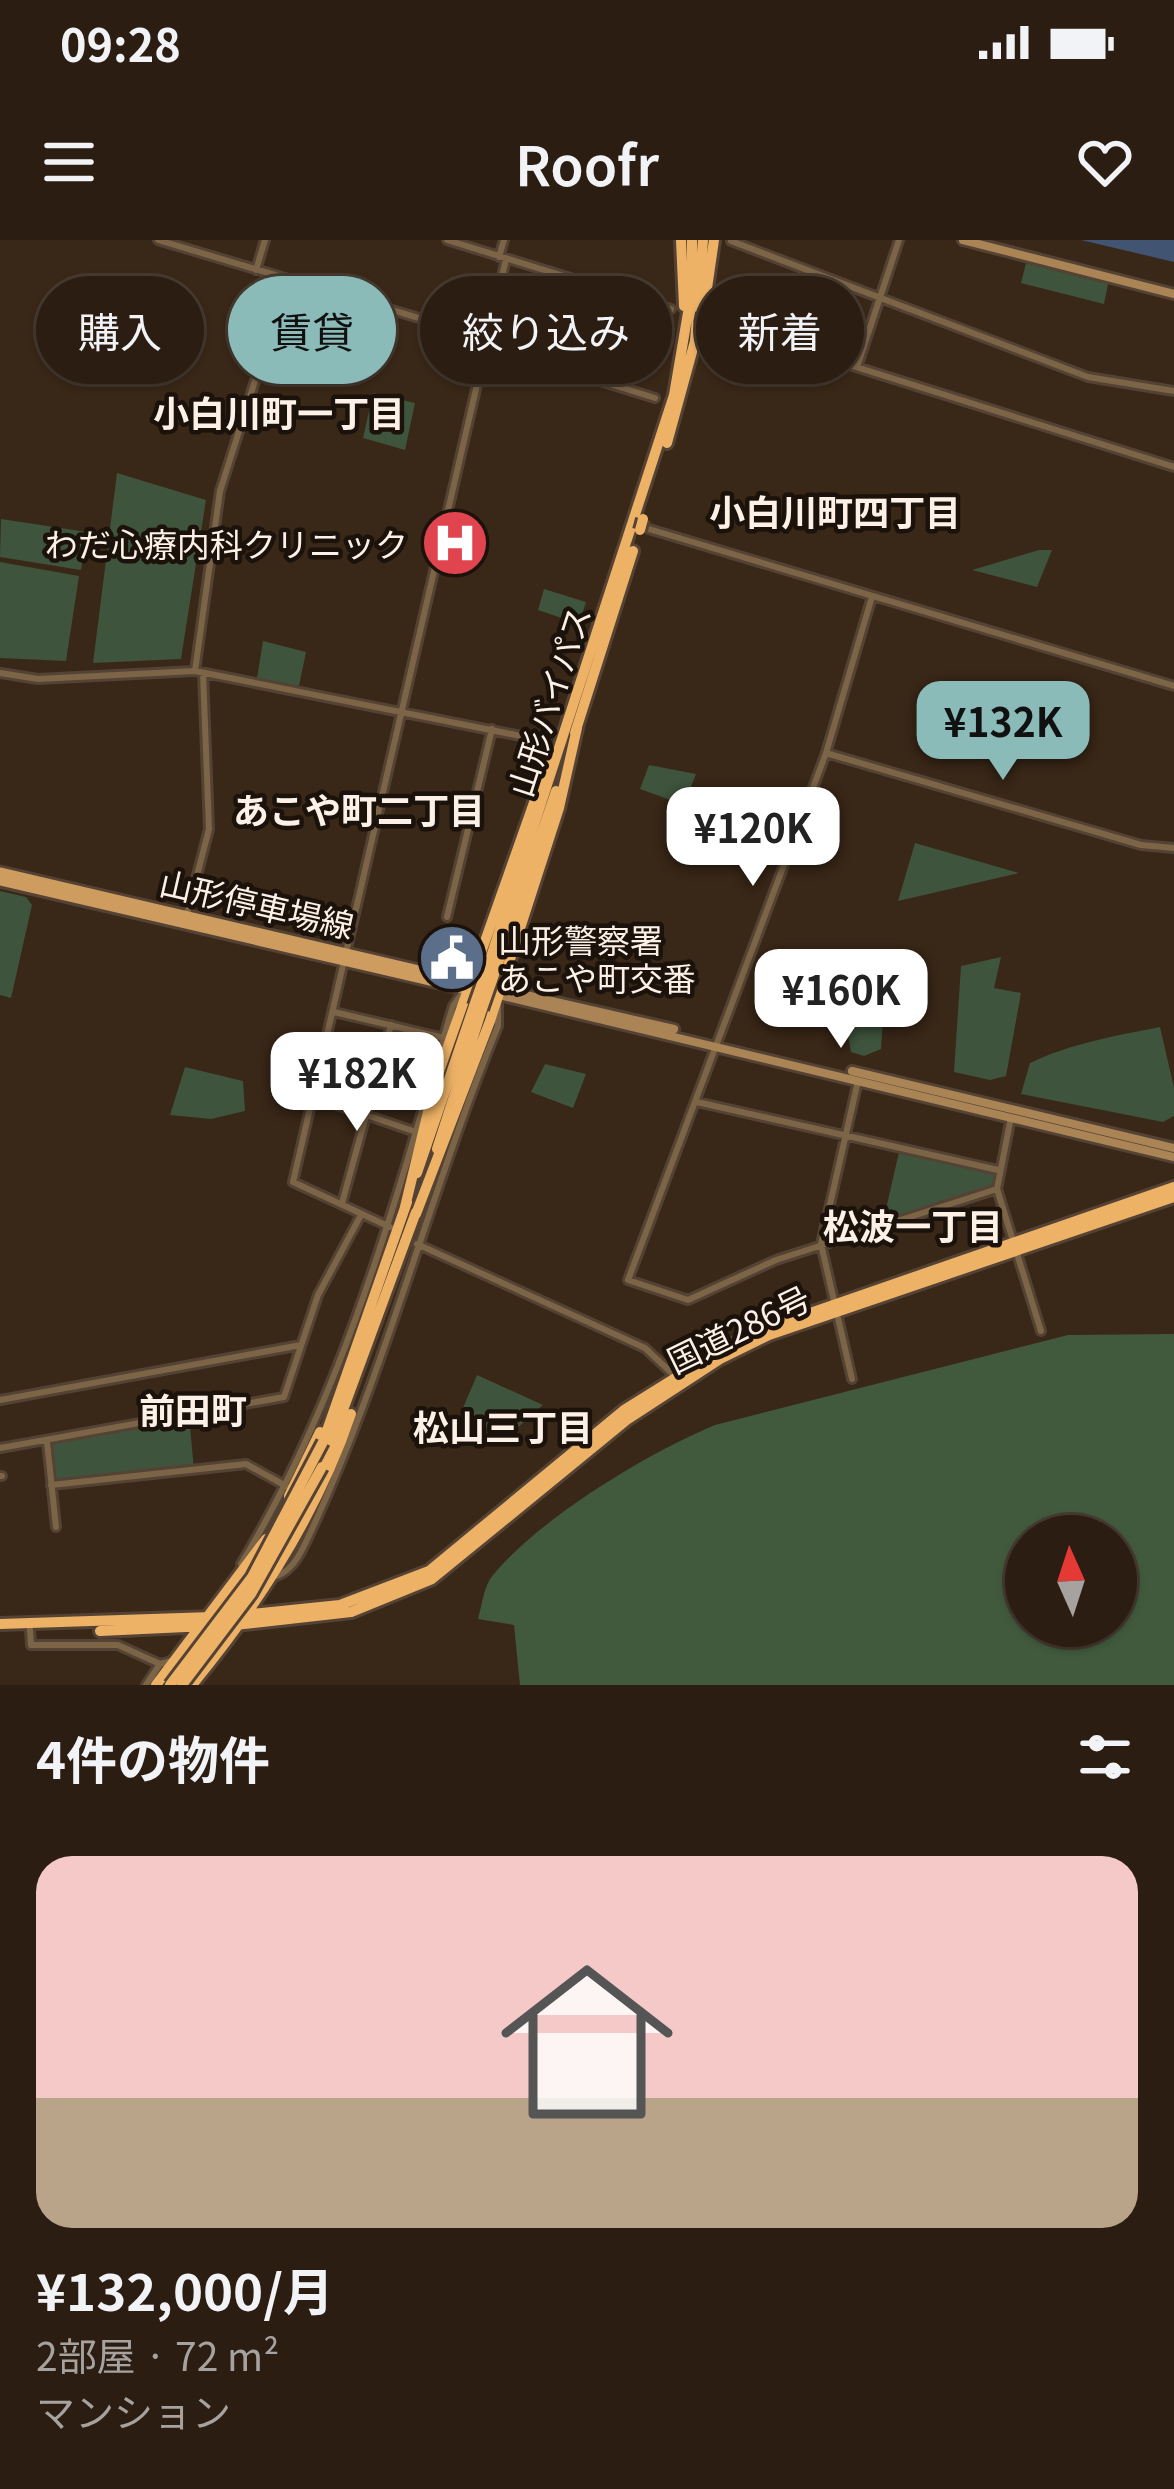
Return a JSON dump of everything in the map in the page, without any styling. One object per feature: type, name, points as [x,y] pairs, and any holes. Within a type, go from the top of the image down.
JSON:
[{"type":"highway","points":[[681,240],[684,339]]},
{"type":"highway","name":"山形バイパス","points":[[182,1685],[250,1594],[322,1467],[363,1354],[648,484],[684,339],[692,240]]},
{"type":"highway","name":"山形バイパス","points":[[491,969],[577,728],[686,382],[703,240]]},
{"type":"highway","points":[[710,276],[714,240]]},
{"type":"highway","points":[[686,382],[696,348]]},
{"type":"highway","points":[[410,1210],[429,1103],[467,985],[589,663]]},
{"type":"highway","points":[[410,1210],[499,992],[559,808],[577,728]]},
{"type":"highway","name":"国道286号","points":[[242,1619],[374,1597],[428,1570],[624,1409],[770,1335],[835,1306],[1174,1187]]},
{"type":"highway","name":"国道286号","points":[[1015,1245],[1174,1197]]},
{"type":"highway","points":[[192,1685],[271,1579],[340,1446],[363,1354]]},
{"type":"highway","points":[[157,1685],[210,1622],[265,1543],[363,1354]]},
{"type":"highway","name":"山形バイパス","points":[[170,1685],[252,1577],[363,1354]]},
{"type":"highway","name":"国道286号","points":[[242,1619],[351,1612],[432,1579],[678,1379]]},
{"type":"highway","points":[[271,1579],[269,1594],[284,1610]]},
{"type":"highway","points":[[0,1626],[210,1622]]},
{"type":"highway","points":[[0,1626],[30,1630],[170,1628],[210,1622]]},
{"type":"highway","points":[[170,1628],[180,1638],[179,1657]]},
{"type":"main road","points":[[963,240],[1174,294]]},
{"type":"main road","name":"山形停車場線","points":[[0,876],[499,992]]},
{"type":"main road","points":[[499,992],[1174,1152]]},
{"type":"main road","points":[[720,1043],[1011,1117],[1174,1152]]},
{"type":"street","points":[[158,240],[274,276]]},
{"type":"street","points":[[256,270],[265,240]]},
{"type":"street","points":[[447,240],[562,276]]},
{"type":"street","points":[[499,276],[504,240]]},
{"type":"street","points":[[864,348],[899,240]]},
{"type":"street","points":[[731,241],[1088,377],[1174,392]]},
{"type":"street","points":[[864,369],[1174,467]]},
{"type":"street","points":[[186,918],[209,829],[199,672],[220,491],[253,384]]},
{"type":"street","points":[[390,1227],[293,1182],[478,384]]},
{"type":"street","points":[[610,384],[655,398]]},
{"type":"street","points":[[644,526],[872,599],[1174,686]]},
{"type":"street","points":[[872,599],[826,753],[628,1280],[688,1300],[821,1244],[997,1189]]},
{"type":"street","points":[[0,673],[38,679],[199,672],[546,741]]},
{"type":"street","points":[[447,916],[492,729]]},
{"type":"street","points":[[826,753],[1141,844],[1174,848]]},
{"type":"street","points":[[236,1586],[230,1581],[286,1486],[335,1379],[390,1227],[453,1006],[467,985]]},
{"type":"street","points":[[271,1579],[288,1570],[304,1546],[357,1419],[498,1026],[499,992]]},
{"type":"street","points":[[334,1012],[444,1038]]},
{"type":"street","points":[[342,1203],[391,1025]]},
{"type":"street","points":[[852,1379],[821,1244],[859,1078]]},
{"type":"street","points":[[314,1097],[414,1132]]},
{"type":"street","points":[[697,1102],[998,1170]]},
{"type":"street","points":[[1011,1117],[997,1189],[1041,1331]]},
{"type":"street","points":[[0,1448],[284,1397],[318,1295],[361,1214]]},
{"type":"street","points":[[417,1244],[645,1348],[678,1379]]},
{"type":"street","points":[[0,1400],[301,1345]]},
{"type":"street","points":[[47,1442],[56,1527]]},
{"type":"street","points":[[51,1485],[246,1465],[286,1486]]},
{"type":"street","points":[[30,1630],[31,1645],[118,1646],[160,1664]]},
{"type":"street","points":[[146,1685],[160,1664],[179,1657]]},
{"type":"green space","points":[[1026,263],[1108,284],[1104,304],[1021,283]]},
{"type":"green space","points":[[373,393],[415,403],[405,450],[363,438]]},
{"type":"green space","points":[[117,473],[206,500],[181,659],[93,663]]},
{"type":"green space","points":[[1,519],[87,532],[81,570],[0,557]]},
{"type":"green space","points":[[1052,550],[1037,587],[972,570]]},
{"type":"green space","points":[[0,562],[79,576],[66,661],[0,658]]},
{"type":"green space","points":[[544,589],[586,602],[579,624],[538,610]]},
{"type":"green space","points":[[263,641],[306,652],[299,686],[257,678]]},
{"type":"green space","points":[[649,765],[696,774],[684,805],[640,789]]},
{"type":"green space","points":[[915,843],[1019,873],[898,901]]},
{"type":"green space","points":[[0,891],[26,897],[32,905],[11,998],[0,995]]},
{"type":"green space","points":[[1001,957],[994,988],[1021,993],[1006,1076],[990,1080],[954,1072],[961,966]]},
{"type":"green space","points":[[876,1008],[878,1021],[883,1021],[881,1049],[864,1056],[851,1052],[845,1020]]},
{"type":"green space","points":[[1160,1027],[1174,1088],[1174,1116],[1163,1122],[1021,1094],[1030,1063],[1078,1045]]},
{"type":"green space","points":[[545,1064],[586,1074],[573,1108],[531,1092]]},
{"type":"green space","points":[[185,1067],[243,1081],[245,1111],[211,1119],[170,1115]]},
{"type":"green space","points":[[899,1152],[994,1174],[993,1186],[883,1222]]},
{"type":"green space","points":[[1174,1334],[1174,1685],[520,1685],[514,1625],[478,1619],[490,1579],[566,1510],[627,1470],[715,1425],[1068,1335]]},
{"type":"green space","points":[[477,1375],[543,1405],[506,1438],[460,1415]]},
{"type":"green space","points":[[189,1415],[194,1470],[51,1485],[47,1442]]},
{"type":"water","points":[[1081,240],[1174,240],[1174,262]]},
{"type":"place","name":"わだ心療内科クリニック","points":[[455,543]]},
{"type":"place","name":"山形警察署 あこや町交番","points":[[452,958]]},
{"type":"district","name":"小白川町一丁目","points":[[279,411]]},
{"type":"district","name":"小白川町四丁目","points":[[835,510]]},
{"type":"district","name":"あこや町二丁目","points":[[359,808]]},
{"type":"district","name":"松波一丁目","points":[[913,1224]]},
{"type":"district","name":"前田町","points":[[193,1408]]},
{"type":"district","name":"松山三丁目","points":[[503,1425]]}]
